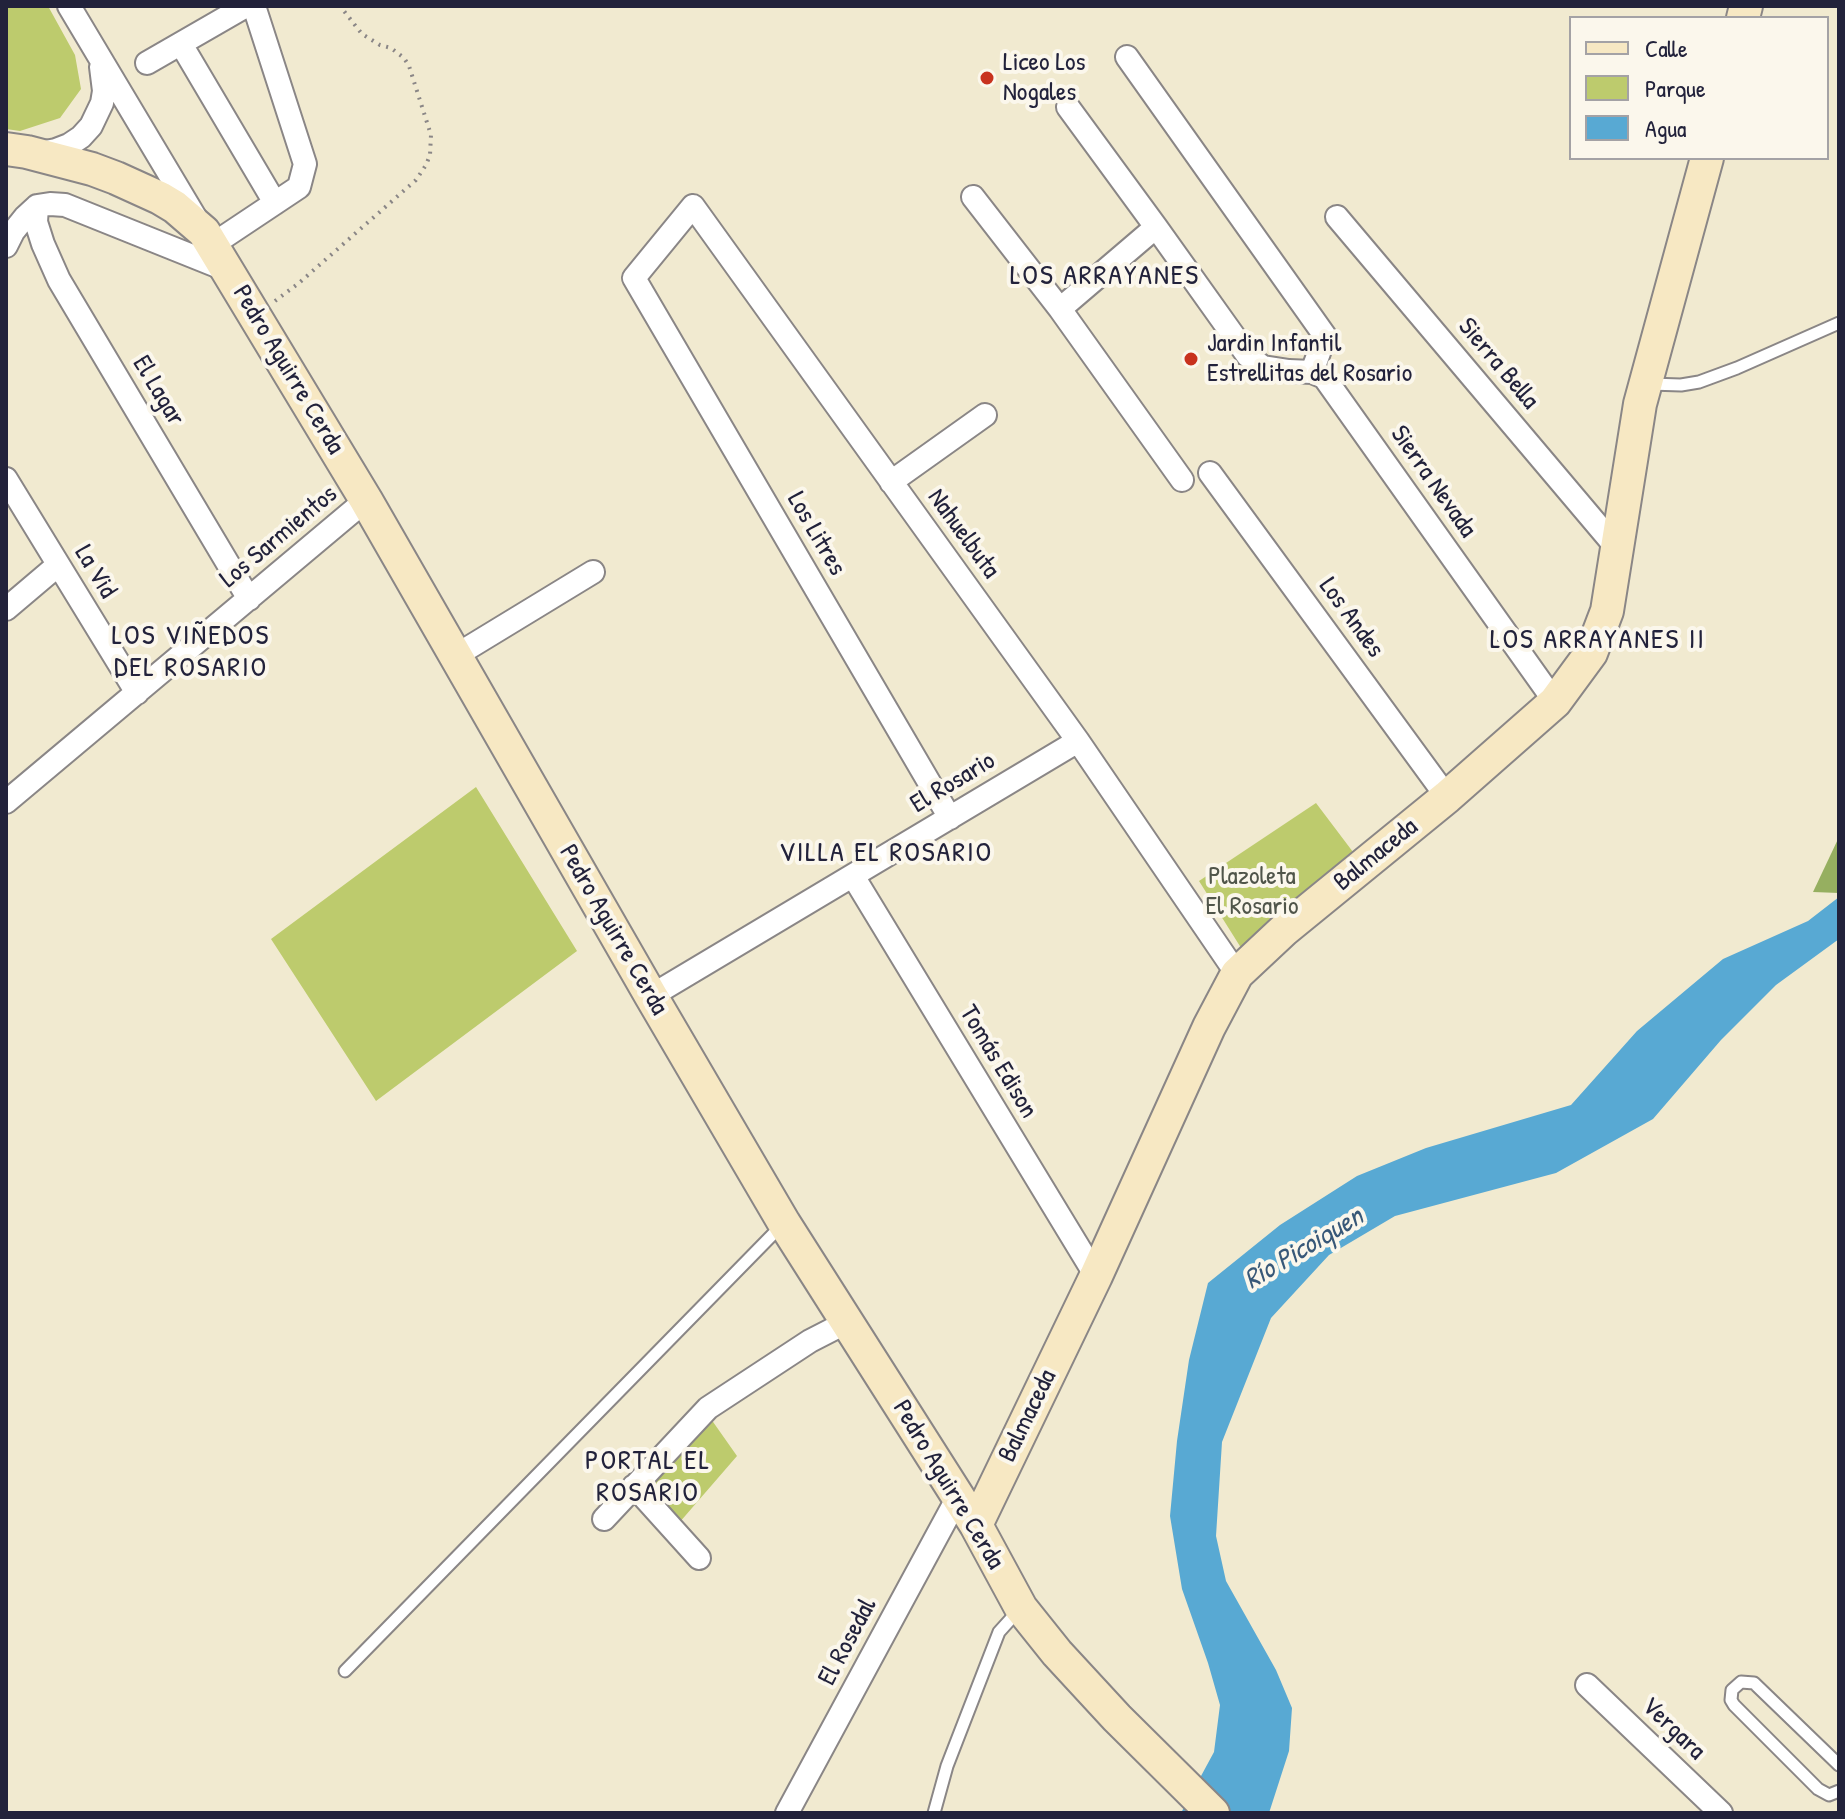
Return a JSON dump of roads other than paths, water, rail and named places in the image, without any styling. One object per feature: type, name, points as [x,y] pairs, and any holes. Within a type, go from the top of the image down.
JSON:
[{"type":"main road","points":[[16,151],[92,169],[143,190],[175,207],[215,249]]},
{"type":"main road","name":"Balmaceda","points":[[976,1525],[1096,1276],[1209,1027],[1237,974],[1284,930],[1447,797],[1555,702],[1591,653],[1607,611],[1640,404],[1706,160]]},
{"type":"main road","name":"Pedro Aguirre Cerda","points":[[215,249],[366,500],[784,1223],[976,1525],[1021,1608],[1057,1653],[1117,1718],[1213,1813]]},
{"type":"street","name":"Pedro Aguirre Cerda","points":[[69,6],[215,249]]},
{"type":"street","points":[[147,63],[246,6]]},
{"type":"street","points":[[6,246],[25,217],[37,206],[50,204],[65,205],[215,249],[299,187],[305,164],[254,6]]},
{"type":"street","points":[[181,44],[275,203]]},
{"type":"street","points":[[16,151],[41,153],[56,150],[81,137],[91,126],[104,91],[96,54]]},
{"type":"street","points":[[1068,107],[1248,356],[1263,367],[1312,372],[1325,336],[1127,57]]},
{"type":"street","points":[[973,197],[1060,309],[1182,480]]},
{"type":"street","name":"El Lagar","points":[[37,206],[36,222],[59,280],[249,599]]},
{"type":"street","name":"Nahuelbuta","points":[[634,278],[693,206],[1078,741],[1237,974]]},
{"type":"street","name":"Sierra Bella","points":[[1337,217],[1616,547]]},
{"type":"street","points":[[1060,309],[1156,227]]},
{"type":"street","name":"Los Litres","points":[[634,278],[950,818]]},
{"type":"street","name":"Sierra Nevada","points":[[1312,372],[1324,377],[1555,702]]},
{"type":"street","points":[[891,482],[985,415]]},
{"type":"street","name":"Los Andes","points":[[1210,473],[1447,797]]},
{"type":"street","name":"La Vid","points":[[6,479],[137,693]]},
{"type":"street","name":"Los Sarmientos","points":[[6,802],[366,500]]},
{"type":"street","points":[[6,609],[58,565]]},
{"type":"street","points":[[455,656],[593,572]]},
{"type":"street","name":"El Rosario","points":[[651,996],[1078,741]]},
{"type":"street","name":"Tomás Edison","points":[[853,876],[1096,1276]]},
{"type":"street","points":[[604,1519],[708,1408],[810,1341],[847,1322]]},
{"type":"street","points":[[634,1486],[699,1558]]},
{"type":"street","name":"El Rosedal","points":[[787,1813],[958,1497]]},
{"type":"street","name":"Vergara","points":[[1587,1685],[1721,1813]]},
{"type":"lane","points":[[1646,384],[1699,382],[1839,323]]},
{"type":"lane","points":[[345,1671],[784,1223]]},
{"type":"lane","points":[[934,1813],[947,1766],[999,1632],[1021,1608]]},
{"type":"lane","points":[[1839,1765],[1754,1683],[1741,1682],[1732,1690],[1734,1705],[1818,1789],[1829,1795],[1839,1791]]},
{"type":"water","name":"Río Picoiquen","points":[[1839,897],[1839,939],[1776,985],[1721,1040],[1653,1119],[1556,1173],[1395,1216],[1329,1255],[1271,1318],[1222,1442],[1216,1536],[1226,1581],[1276,1670],[1292,1708],[1289,1751],[1269,1813],[1181,1813],[1214,1752],[1220,1705],[1182,1589],[1170,1516],[1189,1360],[1208,1283],[1280,1225],[1357,1176],[1426,1148],[1571,1105],[1637,1031],[1723,959],[1808,921]]},
{"type":"place","name":"Liceo Los Nogales","points":[[987,78]]},
{"type":"place","name":"Jardin Infantil Estrellitas del Rosario","points":[[1191,359]]},
{"type":"district","name":"LOS ARRAYANES","points":[[1105,277]]},
{"type":"district","name":"LOS ARRAYANES II","points":[[1598,641]]},
{"type":"district","name":"LOS VIÑEDOS DEL ROSARIO","points":[[191,653]]},
{"type":"district","name":"VILLA EL ROSARIO","points":[[886,854]]},
{"type":"district","name":"PORTAL EL ROSARIO","points":[[648,1478]]},
{"type":"park label","name":"Plazoleta El Rosario","points":[[1252,892]]}]
